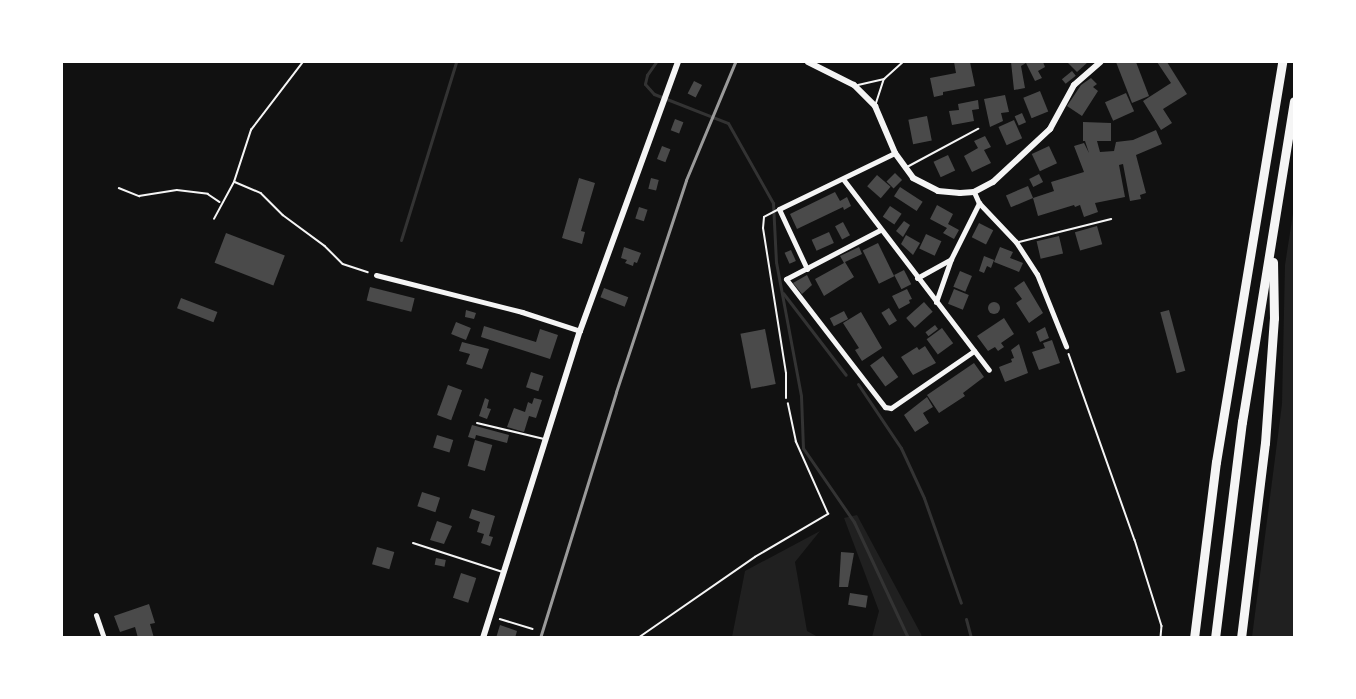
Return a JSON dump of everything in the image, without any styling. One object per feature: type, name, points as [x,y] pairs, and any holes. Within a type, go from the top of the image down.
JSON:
[{"type":"highway","points":[[1194,638],[1216,462],[1282,62]]},
{"type":"highway","points":[[1215,638],[1242,422],[1294,101]]},
{"type":"highway","points":[[1241,638],[1271,375],[1272,235]]},
{"type":"street","points":[[483,638],[580,331],[678,62]]},
{"type":"street","points":[[808,62],[854,85],[875,106],[904,168],[925,186],[938,191],[974,192],[993,182],[1050,129],[1074,85],[1100,62]]},
{"type":"street","points":[[807,269],[779,209],[895,153]]},
{"type":"street","points":[[843,179],[989,370]]},
{"type":"street","points":[[974,192],[979,203],[1016,242],[1037,274],[1066,346]]},
{"type":"street","points":[[936,302],[951,259],[979,203]]},
{"type":"street","points":[[880,230],[786,279],[885,407],[891,408],[974,351]]},
{"type":"street","points":[[917,278],[951,259]]},
{"type":"street","points":[[376,275],[522,312],[580,331]]},
{"type":"street","points":[[96,615],[104,638]]},
{"type":"lane","points":[[875,106],[884,79],[903,62]]},
{"type":"lane","points":[[854,85],[884,79]]},
{"type":"lane","points":[[904,168],[978,129]]},
{"type":"lane","points":[[779,209],[764,218],[768,269],[786,373],[786,398]]},
{"type":"lane","points":[[1016,242],[1111,219]]},
{"type":"lane","points":[[477,423],[544,439]]},
{"type":"lane","points":[[413,543],[502,572]]},
{"type":"path","points":[[214,219],[220,203],[234,182],[251,130],[303,62]]},
{"type":"path","points":[[234,182],[261,193],[283,215],[325,246],[343,264],[376,275]]},
{"type":"path","points":[[119,188],[139,196],[177,190],[208,194],[220,203]]},
{"type":"path","points":[[1066,346],[1135,540],[1162,626],[1161,638]]},
{"type":"path","points":[[638,638],[755,557],[828,514],[796,442],[786,398]]},
{"type":"path","points":[[489,615],[533,629]]},
{"type":"shaded area","points":[[1294,207],[1294,637],[1252,637],[1282,404],[1285,265]]},
{"type":"shaded area","points":[[857,515],[922,637],[872,637],[879,611],[844,518]]},
{"type":"shaded area","points":[[820,531],[795,562],[807,631],[818,637],[732,637],[745,571]]},
{"type":"building","points":[[954,62],[970,62],[975,86],[943,92],[943,95],[934,97],[930,78],[956,73]]},
{"type":"building","points":[[1011,62],[1043,62],[1045,67],[1038,71],[1042,78],[1035,81],[1026,63],[1021,66],[1025,88],[1014,90]]},
{"type":"building","points":[[1067,62],[1088,62],[1077,72]]},
{"type":"building","points":[[1116,62],[1136,62],[1149,96],[1132,103]]},
{"type":"building","points":[[1157,62],[1167,62],[1187,94],[1163,109],[1172,123],[1161,130],[1143,101],[1171,83]]},
{"type":"building","points":[[1072,71],[1076,76],[1066,84],[1062,79]]},
{"type":"building","points":[[1091,78],[1097,84],[1093,87],[1098,91],[1082,116],[1067,106],[1081,85]]},
{"type":"building","points":[[694,81],[702,85],[696,98],[688,93]]},
{"type":"building","points":[[1040,91],[1048,111],[1032,118],[1023,98]]},
{"type":"building","points":[[1126,93],[1134,111],[1113,121],[1105,102]]},
{"type":"building","points":[[1005,95],[1009,112],[1001,113],[1003,121],[990,127],[984,99]]},
{"type":"building","points":[[978,100],[979,109],[972,110],[974,121],[952,125],[949,111],[959,110],[958,104]]},
{"type":"building","points":[[1022,113],[1026,122],[1019,125],[1015,116]]},
{"type":"building","points":[[927,116],[932,141],[913,144],[908,120]]},
{"type":"building","points":[[675,119],[683,122],[679,133],[671,130]]},
{"type":"building","points":[[1014,120],[1022,138],[1007,145],[998,127]]},
{"type":"building","points":[[1083,122],[1111,123],[1111,141],[1097,141],[1100,152],[1114,151],[1116,142],[1133,140],[1156,130],[1162,144],[1136,155],[1146,193],[1140,195],[1141,199],[1130,201],[1123,164],[1119,165],[1125,197],[1095,203],[1098,212],[1084,217],[1080,205],[1038,216],[1033,198],[1054,191],[1051,182],[1084,172],[1074,146],[1084,143],[1089,153],[1085,141],[1083,141]]},
{"type":"building","points":[[985,136],[991,147],[984,150],[991,163],[972,172],[964,156],[978,148],[974,141]]},
{"type":"building","points":[[662,146],[670,149],[665,162],[657,159]]},
{"type":"building","points":[[1049,146],[1057,163],[1040,171],[1032,154]]},
{"type":"building","points":[[948,155],[955,170],[941,177],[933,162]]},
{"type":"building","points":[[895,173],[902,180],[894,189],[887,181]]},
{"type":"building","points":[[1039,174],[1043,182],[1033,187],[1029,179]]},
{"type":"building","points":[[877,175],[891,187],[881,198],[867,186]]},
{"type":"building","points":[[579,178],[595,183],[581,231],[585,232],[582,244],[562,238]]},
{"type":"building","points":[[651,178],[659,180],[656,191],[648,189]]},
{"type":"building","points":[[1028,186],[1033,198],[1011,207],[1006,195]]},
{"type":"building","points":[[900,187],[923,202],[917,211],[894,196]]},
{"type":"building","points":[[835,192],[840,201],[847,197],[851,206],[844,210],[843,207],[797,229],[790,214]]},
{"type":"building","points":[[937,205],[953,214],[948,224],[959,230],[954,239],[943,233],[947,228],[930,219]]},
{"type":"building","points":[[890,206],[902,214],[894,225],[883,217]]},
{"type":"building","points":[[639,207],[648,210],[644,221],[635,218]]},
{"type":"building","points":[[904,221],[910,225],[903,237],[896,231]]},
{"type":"building","points":[[843,222],[850,235],[842,239],[835,226]]},
{"type":"building","points":[[979,223],[993,230],[986,245],[972,237]]},
{"type":"building","points":[[1097,226],[1102,244],[1080,251],[1075,232]]},
{"type":"building","points":[[829,232],[834,243],[817,251],[812,240]]},
{"type":"building","points":[[226,233],[285,256],[273,285],[215,263]]},
{"type":"building","points":[[926,234],[941,241],[935,256],[919,249]]},
{"type":"building","points":[[906,235],[920,243],[913,255],[901,244]]},
{"type":"building","points":[[1059,236],[1063,254],[1041,259],[1037,241]]},
{"type":"building","points":[[878,243],[894,276],[879,284],[863,250]]},
{"type":"building","points":[[624,247],[641,253],[637,263],[634,262],[633,266],[625,263],[627,260],[621,258]]},
{"type":"building","points":[[859,247],[862,254],[845,262],[854,277],[824,296],[815,279],[844,263],[840,256]]},
{"type":"building","points":[[1000,247],[1013,252],[1010,258],[1023,263],[1019,272],[994,262]]},
{"type":"building","points":[[791,250],[796,261],[789,264],[785,253]]},
{"type":"building","points":[[984,256],[994,260],[991,268],[987,266],[984,273],[979,271]]},
{"type":"building","points":[[904,270],[911,284],[901,289],[894,275]]},
{"type":"building","points":[[960,271],[972,276],[965,292],[953,287]]},
{"type":"building","points":[[807,275],[812,285],[802,294],[793,283]]},
{"type":"building","points":[[1024,281],[1043,313],[1029,323],[1016,303],[1022,299],[1014,288]]},
{"type":"building","points":[[370,287],[415,298],[411,312],[367,301]]},
{"type":"building","points":[[604,288],[628,297],[625,307],[600,297]]},
{"type":"building","points":[[907,289],[912,299],[909,300],[910,303],[899,309],[892,296]]},
{"type":"building","points":[[954,289],[969,295],[963,310],[948,304]]},
{"type":"building","points":[[181,298],[217,312],[213,322],[177,308]]},
{"type":"building","points":[[924,302],[933,312],[915,328],[906,318]]},
{"type":"building","points":[[994,302],[1000,308],[994,314],[988,308]]},
{"type":"building","points":[[889,308],[897,321],[889,325],[881,313]]},
{"type":"building","points":[[466,310],[476,313],[474,319],[465,317]]},
{"type":"building","points":[[1169,310],[1185,371],[1177,373],[1160,312]]},
{"type":"building","points":[[844,311],[848,319],[834,326],[830,318]]},
{"type":"building","points":[[861,312],[882,348],[862,361],[855,350],[859,348],[843,323]]},
{"type":"building","points":[[1004,318],[1014,334],[1001,343],[1004,347],[998,351],[995,347],[988,351],[977,336]]},
{"type":"building","points":[[456,322],[471,328],[466,340],[451,334]]},
{"type":"building","points":[[935,325],[938,329],[928,336],[925,332]]},
{"type":"building","points":[[484,326],[536,342],[540,329],[558,335],[550,359],[481,337]]},
{"type":"building","points":[[1045,327],[1049,338],[1040,342],[1036,332]]},
{"type":"building","points":[[942,328],[953,343],[938,355],[927,339]]},
{"type":"building","points":[[765,329],[776,384],[751,389],[740,334]]},
{"type":"building","points":[[1052,340],[1060,363],[1039,370],[1032,352],[1045,348],[1043,343]]},
{"type":"building","points":[[462,342],[489,349],[482,369],[466,364],[470,354],[459,351]]},
{"type":"building","points":[[1019,344],[1028,373],[1005,382],[999,367],[1012,362],[1011,359],[1014,358],[1011,350]]},
{"type":"building","points":[[925,346],[936,363],[913,375],[901,357],[917,347],[919,350]]},
{"type":"building","points":[[883,356],[898,377],[885,386],[870,365]]},
{"type":"building","points":[[974,363],[984,377],[963,393],[965,396],[939,413],[927,395]]},
{"type":"building","points":[[531,372],[543,376],[538,391],[526,387]]},
{"type":"building","points":[[448,385],[462,390],[451,420],[437,415]]},
{"type":"building","points":[[927,397],[933,407],[923,413],[929,423],[915,432],[904,415]]},
{"type":"building","points":[[485,398],[489,400],[487,408],[491,409],[487,419],[479,416]]},
{"type":"building","points":[[534,398],[542,400],[536,418],[529,416],[524,432],[507,427],[514,408],[525,412],[528,402],[532,404]]},
{"type":"building","points":[[472,425],[509,435],[507,443],[476,435],[475,439],[468,437]]},
{"type":"building","points":[[437,435],[453,440],[449,452],[433,447]]},
{"type":"building","points":[[475,440],[492,445],[485,471],[468,466]]},
{"type":"building","points":[[422,492],[440,498],[435,512],[417,506]]},
{"type":"building","points":[[472,509],[495,516],[489,536],[493,537],[490,546],[481,543],[484,534],[477,532],[480,522],[469,518]]},
{"type":"building","points":[[437,521],[452,526],[444,544],[430,540]]},
{"type":"building","points":[[377,547],[394,552],[389,569],[372,564]]},
{"type":"building","points":[[841,552],[854,553],[848,587],[839,587]]},
{"type":"building","points":[[436,558],[446,560],[444,567],[435,565]]},
{"type":"building","points":[[461,573],[476,578],[468,603],[453,598]]},
{"type":"building","points":[[850,593],[868,596],[866,608],[848,605]]},
{"type":"building","points":[[149,604],[155,623],[150,624],[154,638],[138,638],[135,627],[120,632],[114,616]]},
{"type":"building","points":[[500,625],[517,631],[515,638],[496,638]]},
{"type":"waterway","points":[[401,240],[456,62]]},
{"type":"waterway","points":[[656,62],[647,75],[645,84],[654,94],[728,123],[773,203],[776,262],[801,396],[803,448],[854,522],[908,638]]},
{"type":"waterway","points":[[783,293],[846,375]]},
{"type":"waterway","points":[[858,384],[901,448],[924,498],[961,603]]},
{"type":"waterway","points":[[966,619],[971,638]]},
{"type":"railway","points":[[540,638],[616,392],[686,180],[735,62]]}]
